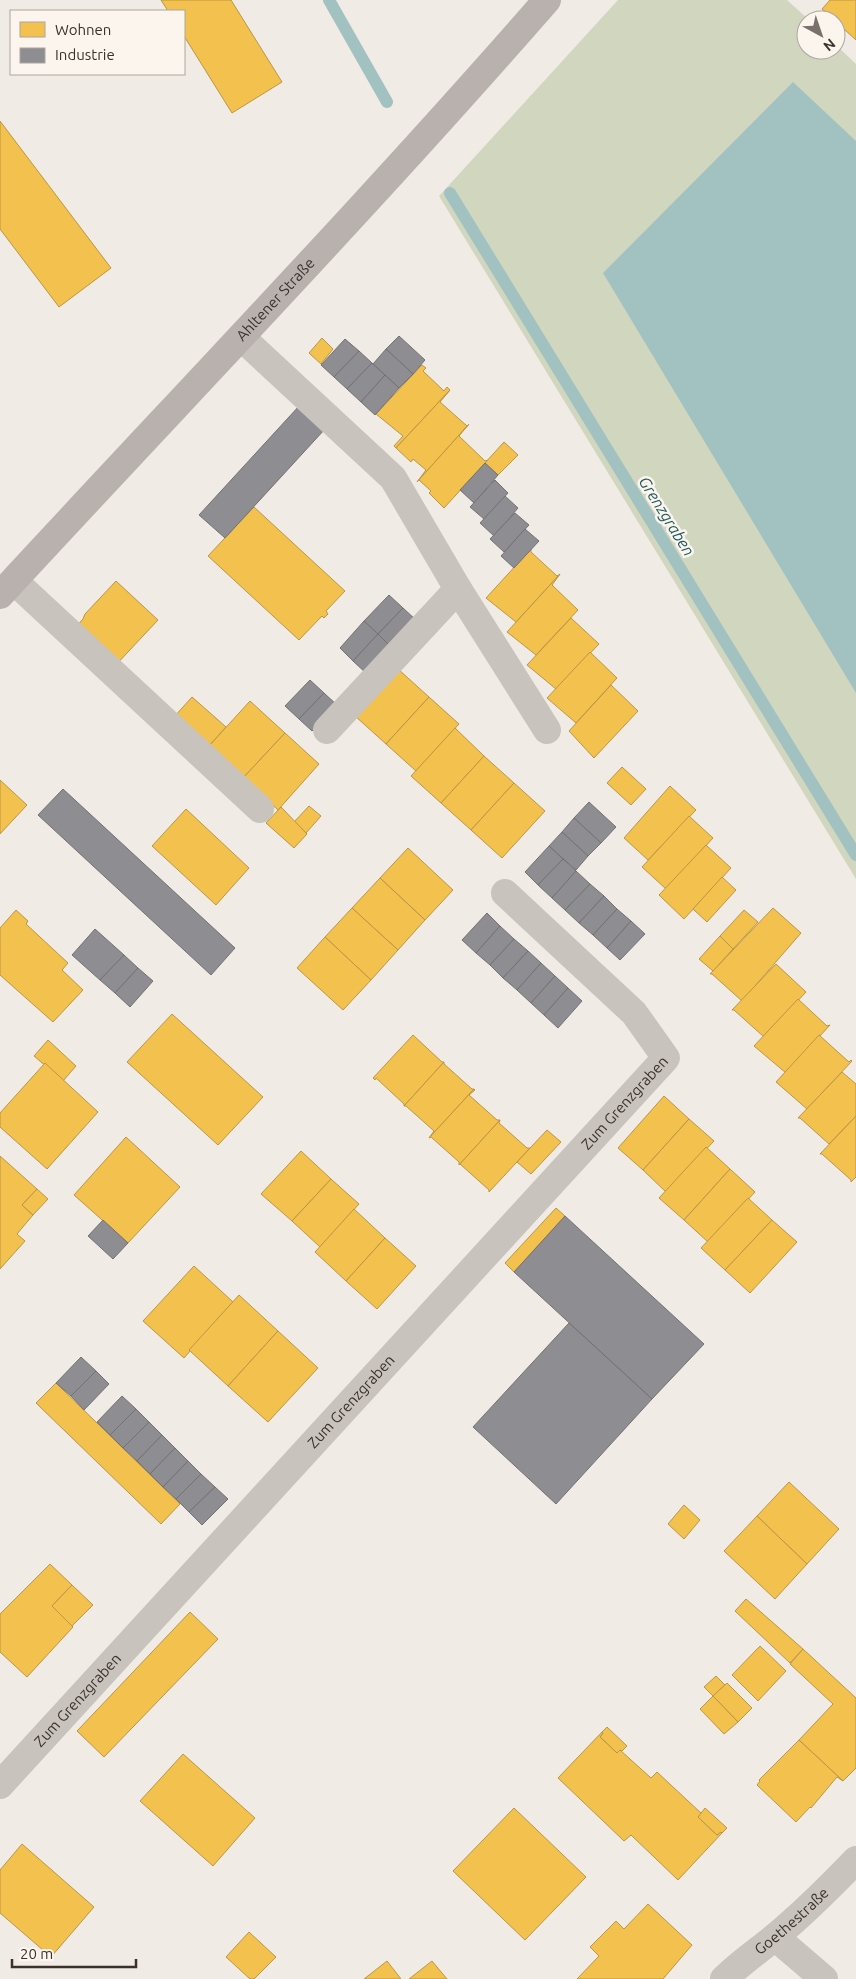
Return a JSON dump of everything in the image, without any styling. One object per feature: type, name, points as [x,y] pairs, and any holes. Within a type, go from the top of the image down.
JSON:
[{"type":"main road","name":"Ahltener Straße","points":[[7,588],[242,338],[445,117],[547,0]]},
{"type":"street","points":[[242,338],[393,478],[458,589],[547,730]]},
{"type":"street","points":[[7,588],[260,809]]},
{"type":"street","points":[[327,730],[458,589]]},
{"type":"street","name":"Zum Grenzgraben","points":[[0,1785],[666,1058],[634,1013],[504,893]]},
{"type":"street","name":"Goethestraße","points":[[724,1979],[824,1893],[856,1860]]},
{"type":"street","points":[[775,1937],[824,1979]]},
{"type":"green space","points":[[618,0],[787,0],[798,10],[796,10],[796,60],[846,60],[846,54],[856,64],[856,879],[439,196]]},
{"type":"water","points":[[793,82],[856,141],[856,693],[603,273]]},
{"type":"building: Wohnen","points":[[161,0],[231,0],[282,82],[232,113],[185,38],[185,10],[167,10]]},
{"type":"building: Wohnen","points":[[830,0],[856,0],[856,40],[846,31],[846,10],[822,9]]},
{"type":"building: Wohnen","points":[[0,121],[111,268],[59,307],[0,229]]},
{"type":"building: Wohnen","points":[[322,338],[333,349],[321,364],[309,353]]},
{"type":"building: Wohnen","points":[[422,365],[426,368],[423,371],[444,391],[447,387],[450,390],[396,448],[394,446],[403,436],[376,414]]},
{"type":"building: Wohnen","points":[[450,390],[440,402],[467,426],[469,424],[417,482],[426,470],[413,459],[411,462],[396,448]]},
{"type":"building: Wohnen","points":[[469,424],[459,436],[485,461],[488,460],[444,508],[429,493],[431,491],[419,480],[417,482]]},
{"type":"building: Wohnen","points":[[504,442],[518,455],[498,475],[485,463]]},
{"type":"building: Wohnen","points":[[254,507],[345,591],[326,611],[328,614],[324,618],[322,616],[299,640],[208,556]]},
{"type":"building: Wohnen","points":[[531,549],[531,552],[557,576],[560,574],[516,622],[486,598]]},
{"type":"building: Wohnen","points":[[560,574],[552,585],[578,610],[536,655],[507,632]]},
{"type":"building: Wohnen","points":[[116,581],[158,620],[113,668],[73,630],[85,614]]},
{"type":"building: Wohnen","points":[[571,618],[599,644],[556,689],[527,665]]},
{"type":"building: Wohnen","points":[[590,652],[617,678],[576,723],[547,698]]},
{"type":"building: Wohnen","points":[[398,669],[429,697],[386,744],[355,716]]},
{"type":"building: Wohnen","points":[[611,685],[638,711],[594,758],[569,731]]},
{"type":"building: Wohnen","points":[[192,697],[226,727],[208,747],[174,717]]},
{"type":"building: Wohnen","points":[[429,697],[459,724],[416,771],[386,744]]},
{"type":"building: Wohnen","points":[[250,701],[285,733],[243,778],[209,746]]},
{"type":"building: Wohnen","points":[[455,728],[484,756],[441,803],[411,776]]},
{"type":"building: Wohnen","points":[[285,733],[319,764],[278,810],[243,778]]},
{"type":"building: Wohnen","points":[[484,756],[514,783],[471,830],[441,803]]},
{"type":"building: Wohnen","points":[[622,767],[646,789],[631,805],[607,783]]},
{"type":"building: Wohnen","points":[[0,780],[27,805],[0,834]]},
{"type":"building: Wohnen","points":[[514,783],[545,811],[502,858],[471,830]]},
{"type":"building: Wohnen","points":[[670,786],[696,810],[648,860],[624,838]]},
{"type":"building: Wohnen","points":[[309,806],[321,816],[306,833],[294,822]]},
{"type":"building: Wohnen","points":[[281,807],[307,834],[294,848],[266,823]]},
{"type":"building: Wohnen","points":[[186,809],[249,868],[216,905],[152,846]]},
{"type":"building: Wohnen","points":[[689,816],[713,838],[666,889],[642,867]]},
{"type":"building: Wohnen","points":[[706,845],[731,868],[684,919],[659,895]]},
{"type":"building: Wohnen","points":[[408,848],[453,890],[425,920],[380,878]]},
{"type":"building: Wohnen","points":[[722,877],[736,890],[707,922],[693,909]]},
{"type":"building: Wohnen","points":[[380,878],[425,920],[398,950],[352,908]]},
{"type":"building: Wohnen","points":[[352,908],[398,950],[371,980],[325,937]]},
{"type":"building: Wohnen","points":[[773,908],[801,933],[742,1001],[710,974]]},
{"type":"building: Wohnen","points":[[16,910],[28,921],[26,924],[68,963],[62,970],[83,990],[53,1022],[0,975],[0,928]]},
{"type":"building: Wohnen","points":[[744,910],[758,922],[733,949],[720,936]]},
{"type":"building: Wohnen","points":[[720,936],[733,949],[713,971],[699,959]]},
{"type":"building: Wohnen","points":[[325,937],[371,980],[343,1010],[297,968]]},
{"type":"building: Wohnen","points":[[776,964],[806,992],[764,1037],[732,1010]]},
{"type":"building: Wohnen","points":[[798,999],[827,1026],[830,1025],[786,1073],[754,1046]]},
{"type":"building: Wohnen","points":[[172,1014],[263,1097],[218,1145],[127,1062]]},
{"type":"building: Wohnen","points":[[413,1035],[444,1062],[404,1106],[376,1078],[375,1080],[373,1078]]},
{"type":"building: Wohnen","points":[[819,1035],[849,1062],[852,1061],[807,1109],[776,1082]]},
{"type":"building: Wohnen","points":[[48,1040],[76,1066],[63,1081],[34,1056]]},
{"type":"building: Wohnen","points":[[444,1062],[474,1089],[429,1138],[434,1131],[404,1106]]},
{"type":"building: Wohnen","points":[[45,1063],[98,1112],[47,1169],[0,1127],[0,1113]]},
{"type":"building: Wohnen","points":[[842,1072],[856,1084],[856,1116],[829,1144],[798,1118]]},
{"type":"building: Wohnen","points":[[474,1089],[469,1095],[497,1120],[500,1120],[459,1165],[459,1162],[431,1137],[429,1138]]},
{"type":"building: Wohnen","points":[[664,1096],[689,1119],[643,1170],[618,1148]]},
{"type":"building: Wohnen","points":[[856,1116],[856,1177],[851,1182],[820,1154]]},
{"type":"building: Wohnen","points":[[689,1119],[714,1141],[666,1192],[643,1170]]},
{"type":"building: Wohnen","points":[[500,1120],[499,1123],[527,1148],[530,1148],[489,1192],[459,1165]]},
{"type":"building: Wohnen","points":[[547,1130],[561,1142],[531,1174],[517,1162]]},
{"type":"building: Wohnen","points":[[126,1137],[180,1187],[128,1243],[74,1195]]},
{"type":"building: Wohnen","points":[[706,1147],[730,1169],[684,1220],[659,1198]]},
{"type":"building: Wohnen","points":[[301,1151],[331,1179],[292,1221],[261,1194]]},
{"type":"building: Wohnen","points":[[0,1156],[37,1189],[22,1205],[33,1215],[17,1234],[25,1241],[0,1269]]},
{"type":"building: Wohnen","points":[[730,1169],[755,1192],[708,1242],[684,1220]]},
{"type":"building: Wohnen","points":[[331,1179],[359,1204],[320,1247],[292,1221]]},
{"type":"building: Wohnen","points":[[37,1189],[48,1199],[33,1215],[22,1205]]},
{"type":"building: Wohnen","points":[[748,1198],[772,1220],[725,1270],[701,1248]]},
{"type":"building: Wohnen","points":[[556,1208],[565,1216],[514,1272],[505,1263]]},
{"type":"building: Wohnen","points":[[354,1209],[385,1238],[346,1281],[315,1252]]},
{"type":"building: Wohnen","points":[[772,1220],[797,1242],[750,1293],[725,1270]]},
{"type":"building: Wohnen","points":[[385,1238],[416,1266],[377,1309],[346,1281]]},
{"type":"building: Wohnen","points":[[194,1266],[233,1302],[184,1358],[143,1321]]},
{"type":"building: Wohnen","points":[[239,1295],[278,1331],[228,1386],[189,1350]]},
{"type":"building: Wohnen","points":[[278,1331],[318,1368],[268,1422],[228,1386]]},
{"type":"building: Wohnen","points":[[56,1383],[180,1504],[161,1524],[36,1403]]},
{"type":"building: Wohnen","points":[[789,1482],[839,1529],[807,1564],[757,1516]]},
{"type":"building: Wohnen","points":[[684,1505],[700,1520],[684,1539],[668,1524]]},
{"type":"building: Wohnen","points":[[757,1516],[807,1564],[775,1599],[724,1551]]},
{"type":"building: Wohnen","points":[[50,1564],[72,1585],[52,1606],[73,1627],[27,1677],[0,1652],[0,1614]]},
{"type":"building: Wohnen","points":[[72,1585],[93,1605],[72,1626],[52,1606]]},
{"type":"building: Wohnen","points":[[746,1599],[803,1649],[790,1663],[735,1611]]},
{"type":"building: Wohnen","points":[[190,1612],[218,1639],[104,1757],[77,1731]]},
{"type":"building: Wohnen","points":[[760,1646],[786,1671],[758,1701],[732,1675]]},
{"type":"building: Wohnen","points":[[803,1649],[856,1698],[856,1768],[843,1781],[799,1740],[833,1704],[790,1664]]},
{"type":"building: Wohnen","points":[[716,1676],[725,1685],[713,1696],[704,1687]]},
{"type":"building: Wohnen","points":[[727,1683],[752,1708],[738,1722],[713,1696]]},
{"type":"building: Wohnen","points":[[713,1696],[738,1722],[724,1734],[700,1709]]},
{"type":"building: Wohnen","points":[[607,1727],[627,1746],[622,1751],[620,1750],[617,1753],[600,1737]]},
{"type":"building: Wohnen","points":[[602,1732],[600,1737],[617,1753],[620,1750],[651,1778],[657,1772],[702,1814],[698,1817],[717,1835],[722,1833],[678,1880],[631,1835],[624,1841],[558,1778]]},
{"type":"building: Wohnen","points":[[799,1740],[843,1781],[837,1777],[811,1808],[796,1822],[757,1785],[759,1780]]},
{"type":"building: Wohnen","points":[[183,1754],[255,1818],[213,1866],[140,1801]]},
{"type":"building: Wohnen","points":[[514,1808],[586,1877],[525,1940],[453,1871]]},
{"type":"building: Wohnen","points":[[705,1808],[727,1828],[722,1833],[717,1835],[698,1817]]},
{"type":"building: Wohnen","points":[[22,1844],[94,1907],[51,1957],[0,1913],[0,1870]]},
{"type":"building: Wohnen","points":[[648,1904],[692,1945],[663,1979],[577,1979],[599,1956],[590,1947],[616,1921],[624,1929]]},
{"type":"building: Wohnen","points":[[249,1932],[276,1957],[254,1979],[250,1979],[226,1957]]},
{"type":"building: Wohnen","points":[[387,1961],[401,1979],[364,1979]]},
{"type":"building: Wohnen","points":[[432,1961],[447,1979],[409,1979]]},
{"type":"building: Industrie","points":[[399,336],[425,360],[413,374],[386,349]]},
{"type":"building: Industrie","points":[[345,339],[359,351],[334,377],[321,365]]},
{"type":"building: Industrie","points":[[386,349],[413,374],[399,388],[373,364]]},
{"type":"building: Industrie","points":[[359,351],[372,363],[347,389],[334,377]]},
{"type":"building: Industrie","points":[[372,363],[385,375],[361,402],[347,389]]},
{"type":"building: Industrie","points":[[385,375],[399,388],[375,415],[361,402]]},
{"type":"building: Industrie","points":[[300,405],[325,429],[225,538],[199,515]]},
{"type":"building: Industrie","points":[[485,463],[498,475],[474,503],[460,490]]},
{"type":"building: Industrie","points":[[495,480],[508,493],[484,519],[470,507]]},
{"type":"building: Industrie","points":[[505,496],[518,508],[494,536],[480,523]]},
{"type":"building: Industrie","points":[[515,513],[529,525],[504,552],[490,539]]},
{"type":"building: Industrie","points":[[525,529],[539,541],[514,568],[501,556]]},
{"type":"building: Industrie","points":[[389,595],[403,608],[378,634],[364,621]]},
{"type":"building: Industrie","points":[[403,608],[416,620],[391,647],[378,634]]},
{"type":"building: Industrie","points":[[364,621],[378,634],[353,661],[340,648]]},
{"type":"building: Industrie","points":[[378,634],[391,647],[367,674],[353,661]]},
{"type":"building: Industrie","points":[[310,680],[324,693],[299,719],[285,706]]},
{"type":"building: Industrie","points":[[324,693],[337,705],[312,731],[299,719]]},
{"type":"building: Industrie","points":[[63,789],[235,948],[211,975],[38,815]]},
{"type":"building: Industrie","points":[[589,802],[616,827],[601,843],[574,818]]},
{"type":"building: Industrie","points":[[574,818],[601,843],[588,856],[562,832]]},
{"type":"building: Industrie","points":[[562,832],[588,856],[576,870],[549,846]]},
{"type":"building: Industrie","points":[[549,846],[563,859],[538,885],[525,872]]},
{"type":"building: Industrie","points":[[563,859],[576,871],[552,898],[538,885]]},
{"type":"building: Industrie","points":[[576,871],[590,884],[565,910],[552,898]]},
{"type":"building: Industrie","points":[[590,884],[604,896],[579,923],[565,910]]},
{"type":"building: Industrie","points":[[604,896],[617,909],[593,935],[579,923]]},
{"type":"building: Industrie","points":[[617,909],[631,921],[607,948],[593,935]]},
{"type":"building: Industrie","points":[[487,913],[500,926],[476,953],[462,940]]},
{"type":"building: Industrie","points":[[631,921],[645,934],[620,960],[607,948]]},
{"type":"building: Industrie","points":[[500,926],[514,939],[490,965],[476,953]]},
{"type":"building: Industrie","points":[[95,929],[124,955],[100,980],[72,955]]},
{"type":"building: Industrie","points":[[514,939],[528,951],[503,978],[490,965]]},
{"type":"building: Industrie","points":[[528,951],[541,963],[517,990],[503,978]]},
{"type":"building: Industrie","points":[[124,955],[138,968],[115,993],[100,980]]},
{"type":"building: Industrie","points":[[541,963],[555,976],[531,1003],[517,990]]},
{"type":"building: Industrie","points":[[138,968],[153,981],[130,1007],[115,993]]},
{"type":"building: Industrie","points":[[555,976],[568,988],[544,1015],[531,1003]]},
{"type":"building: Industrie","points":[[568,988],[582,1001],[558,1028],[544,1015]]},
{"type":"building: Industrie","points":[[565,1216],[704,1344],[652,1399],[514,1272]]},
{"type":"building: Industrie","points":[[103,1220],[128,1243],[113,1259],[88,1236]]},
{"type":"building: Industrie","points":[[569,1323],[652,1399],[556,1504],[473,1427]]},
{"type":"building: Industrie","points":[[81,1357],[96,1371],[71,1396],[56,1383]]},
{"type":"building: Industrie","points":[[96,1371],[109,1384],[84,1410],[71,1396]]},
{"type":"building: Industrie","points":[[122,1396],[136,1409],[110,1435],[97,1422]]},
{"type":"building: Industrie","points":[[136,1409],[149,1422],[123,1448],[110,1435]]},
{"type":"building: Industrie","points":[[149,1422],[162,1435],[137,1461],[123,1448]]},
{"type":"building: Industrie","points":[[162,1435],[175,1448],[150,1474],[137,1461]]},
{"type":"building: Industrie","points":[[175,1448],[188,1461],[163,1487],[150,1474]]},
{"type":"building: Industrie","points":[[188,1461],[201,1474],[176,1499],[163,1487]]},
{"type":"building: Industrie","points":[[201,1474],[215,1487],[189,1512],[176,1499]]},
{"type":"building: Industrie","points":[[215,1487],[228,1499],[202,1525],[189,1512]]},
{"type":"waterway","name":"Grenzgraben","points":[[329,0],[387,102]]},
{"type":"waterway","name":"Grenzgraben","points":[[450,193],[856,855]]}]
